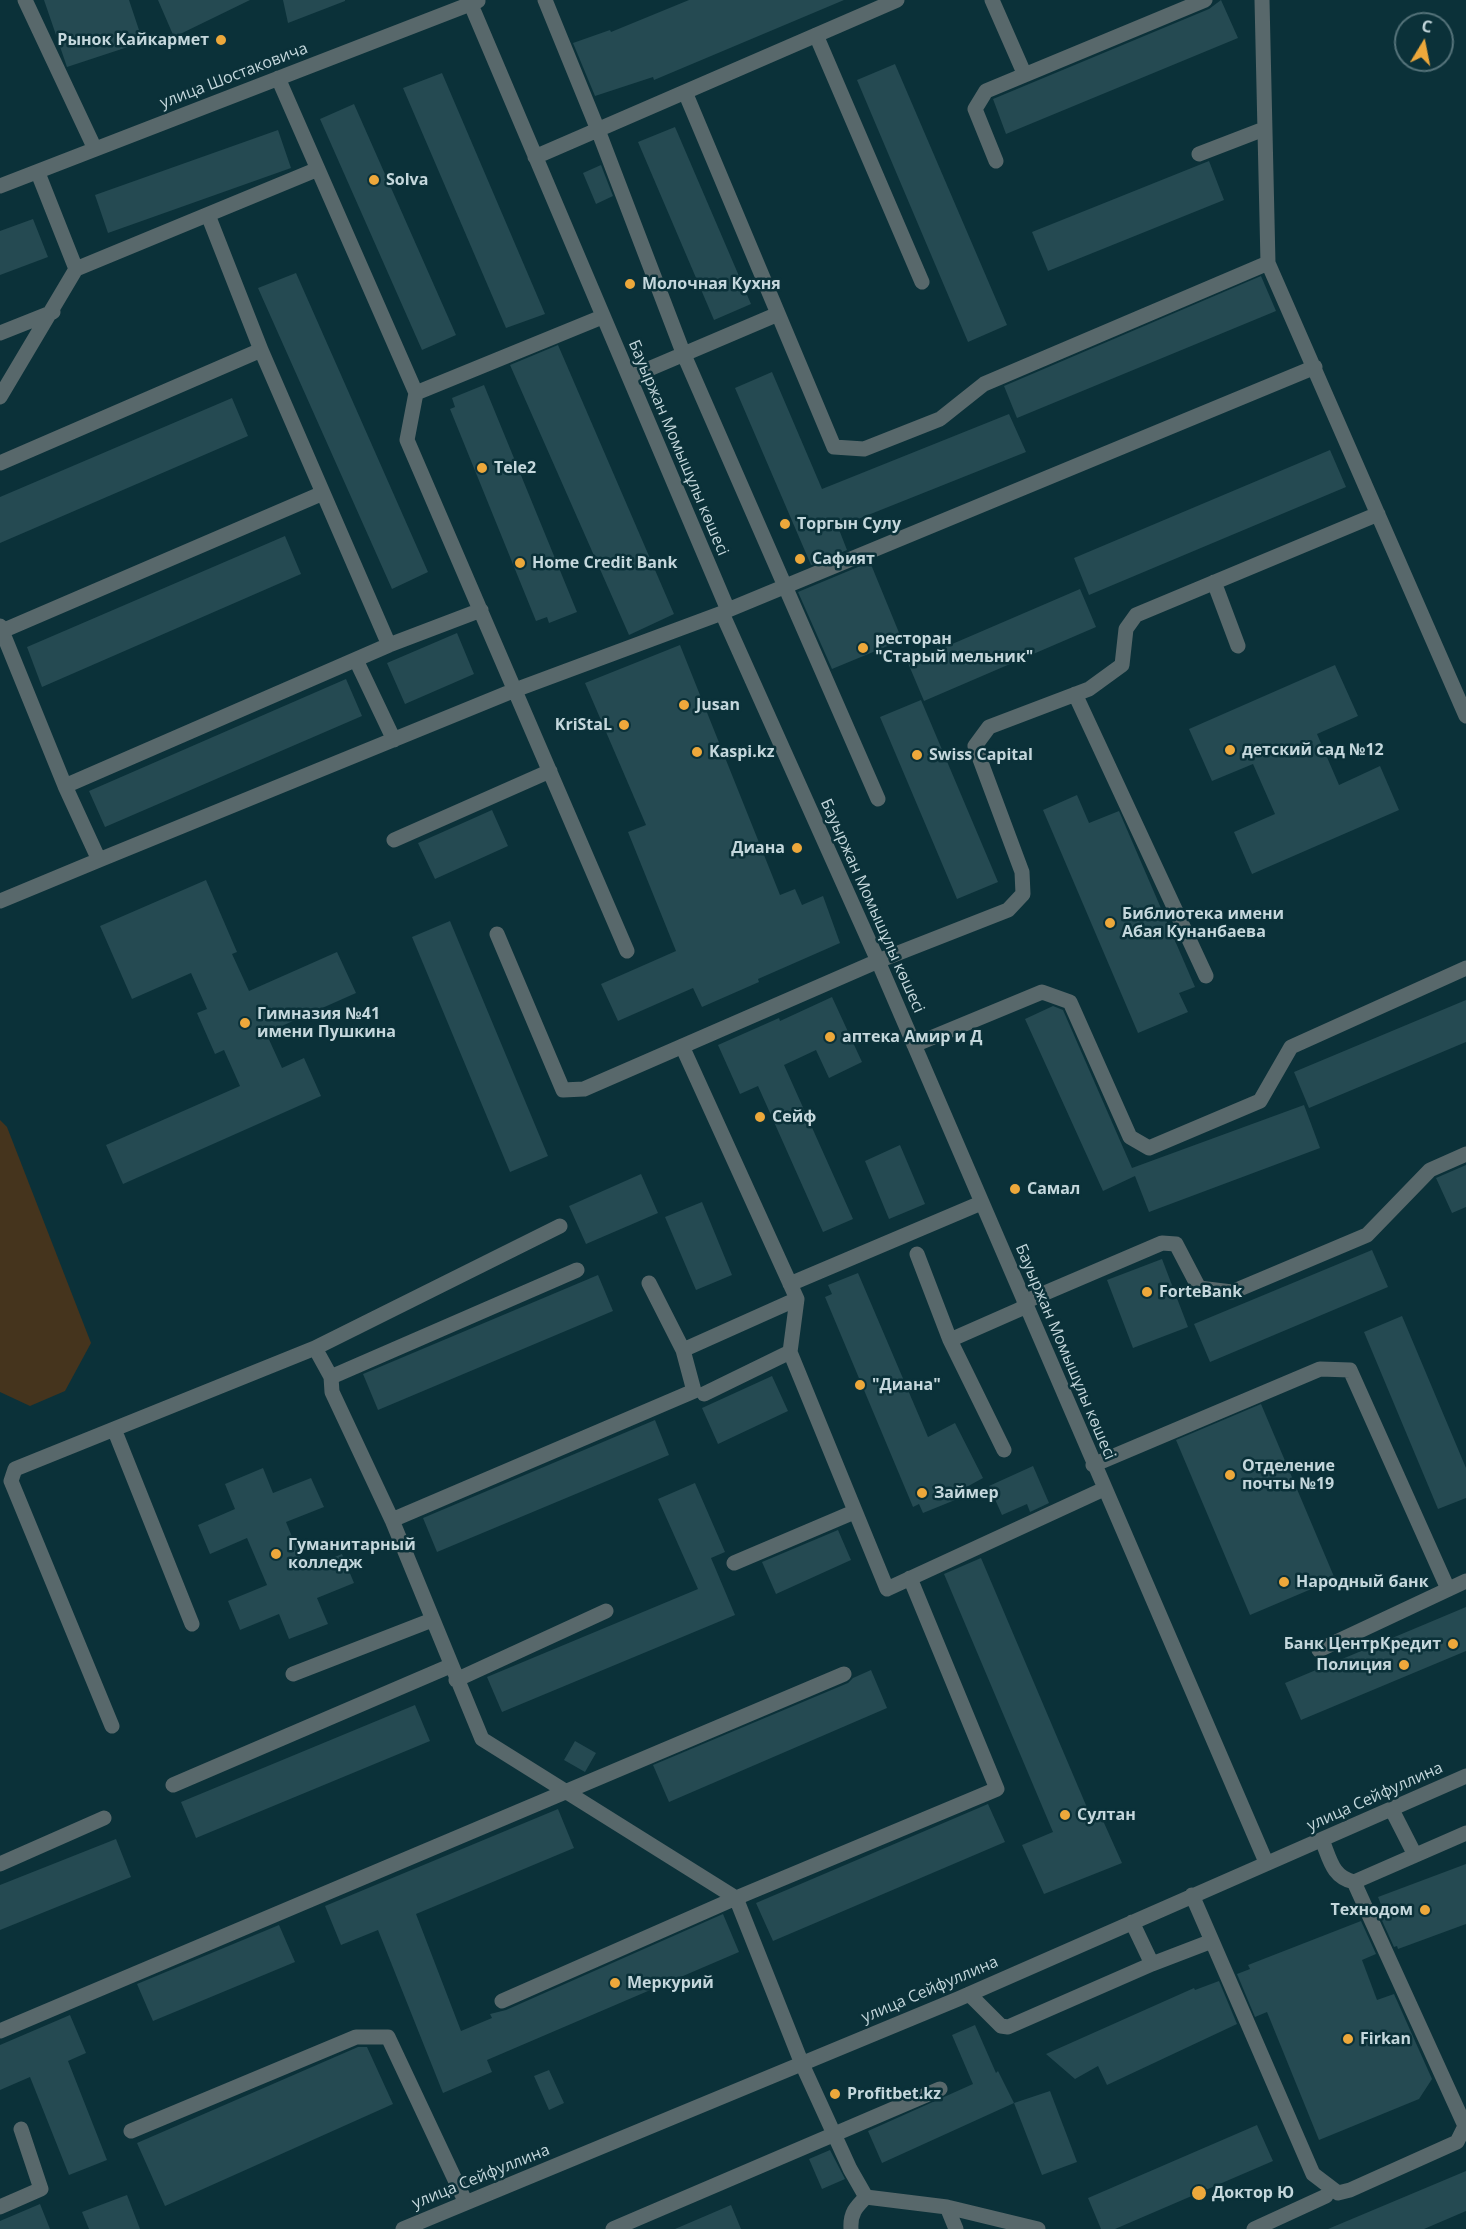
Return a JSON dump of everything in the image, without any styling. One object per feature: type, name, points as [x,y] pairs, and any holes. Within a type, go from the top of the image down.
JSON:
[{"type":"street","points":[[25,0],[95,149]]},
{"type":"street","points":[[545,0],[598,130],[684,355],[878,799]]},
{"type":"street","points":[[535,157],[897,0]]},
{"type":"street","points":[[996,161],[975,109],[986,91],[1024,73],[1205,0]]},
{"type":"street","points":[[1262,0],[1268,263],[1466,716]]},
{"type":"street","name":"улица Шостаковича","points":[[0,186],[473,1]]},
{"type":"street","name":"Бауыржан Момышұлы көшесі","points":[[473,1],[535,157],[630,378],[725,612],[1266,1862]]},
{"type":"street","points":[[995,1],[1024,73]]},
{"type":"street","points":[[816,35],[922,282]]},
{"type":"street","points":[[278,78],[416,393],[408,440],[627,951]]},
{"type":"street","points":[[685,92],[834,447],[864,449],[940,419],[984,384],[1268,263]]},
{"type":"street","points":[[1198,154],[1264,129]]},
{"type":"street","points":[[0,397],[53,312],[76,269],[318,169]]},
{"type":"street","points":[[38,173],[76,269]]},
{"type":"street","points":[[208,215],[261,350],[389,645]]},
{"type":"street","points":[[0,333],[53,312]]},
{"type":"street","points":[[630,378],[778,314]]},
{"type":"street","points":[[416,393],[602,317]]},
{"type":"street","points":[[0,463],[261,350]]},
{"type":"street","points":[[0,901],[515,690],[725,612],[1315,367]]},
{"type":"street","points":[[99,860],[65,786],[1,629],[323,493]]},
{"type":"street","points":[[497,934],[563,1090],[584,1089],[878,961],[1008,910],[1023,894],[1022,872],[975,746],[989,727],[1089,689],[1122,665],[1126,629],[1136,615],[1378,514]]},
{"type":"street","points":[[1214,582],[1238,646]]},
{"type":"street","points":[[65,786],[389,645],[481,610]]},
{"type":"street","points":[[356,660],[394,740]]},
{"type":"street","points":[[1075,694],[1206,976]]},
{"type":"street","points":[[394,840],[550,771]]},
{"type":"street","points":[[914,1045],[1042,992],[1070,1002],[1130,1137],[1149,1148],[1260,1101],[1291,1047],[1466,968]]},
{"type":"street","points":[[682,1046],[797,1299],[790,1352],[887,1589],[1104,1489]]},
{"type":"street","points":[[950,1340],[1024,1304],[1162,1243],[1176,1244],[1199,1288],[1232,1292],[1367,1234],[1430,1170],[1466,1154]]},
{"type":"street","points":[[790,1284],[981,1203]]},
{"type":"street","points":[[112,1726],[11,1481],[15,1469],[315,1348],[560,1226]]},
{"type":"street","points":[[917,1254],[950,1340],[1004,1450]]},
{"type":"street","points":[[331,1377],[577,1270]]},
{"type":"street","points":[[392,1520],[694,1391],[683,1350],[649,1283]]},
{"type":"street","points":[[683,1350],[797,1299]]},
{"type":"street","points":[[315,1348],[331,1377],[332,1392],[392,1520],[482,1739],[736,1898],[802,2064],[866,2196]]},
{"type":"street","points":[[704,1394],[790,1352]]},
{"type":"street","points":[[1093,1465],[1320,1369],[1350,1370],[1448,1589]]},
{"type":"street","points":[[114,1429],[192,1624]]},
{"type":"street","points":[[734,1563],[854,1512]]},
{"type":"street","points":[[502,2001],[736,1898],[997,1789],[910,1578]]},
{"type":"street","points":[[1319,1650],[1466,1581]]},
{"type":"street","points":[[173,1785],[606,1611]]},
{"type":"street","points":[[293,1674],[432,1620]]},
{"type":"street","points":[[0,2031],[568,1793],[844,1674]]},
{"type":"street","name":"улица Сейфуллина","points":[[403,2229],[434,2223],[466,2203],[969,1994],[1466,1776]]},
{"type":"street","points":[[1392,1810],[1415,1855]]},
{"type":"street","points":[[0,1864],[104,1818]]},
{"type":"street","points":[[1322,1840],[1335,1872],[1341,1879],[1354,1882],[1466,1833]]},
{"type":"street","points":[[1192,1895],[1313,2174],[1338,2193],[1350,2190],[1457,2142],[1464,2126],[1354,1882]]},
{"type":"street","points":[[1132,1922],[1152,1964]]},
{"type":"street","points":[[969,1994],[1001,2026],[1008,2027],[1152,1964],[1212,1941]]},
{"type":"street","points":[[131,2131],[356,2037],[388,2037],[466,2203]]},
{"type":"street","points":[[614,2229],[940,2089]]},
{"type":"street","points":[[0,2207],[41,2189],[21,2129]]},
{"type":"street","points":[[866,2196],[947,2207],[1038,2229]]},
{"type":"street","points":[[851,2229],[854,2209],[866,2196]]},
{"type":"street","points":[[1254,2229],[1326,2196]]},
{"type":"street","points":[[947,2207],[956,2229]]},
{"type":"shaded area","points":[[0,1120],[7,1127],[91,1343],[65,1391],[30,1406],[0,1392]]},
{"type":"building","points":[[44,0],[129,0],[143,42],[67,67]]},
{"type":"building","points":[[158,0],[250,0],[174,37]]},
{"type":"building","points":[[283,0],[345,0],[345,1],[288,23]]},
{"type":"building","points":[[689,0],[844,0],[654,80],[653,77],[595,96],[573,43],[610,30],[611,32]]},
{"type":"building","points":[[1221,0],[1238,38],[1006,134],[993,99],[1209,9]]},
{"type":"building","points":[[895,64],[1007,325],[968,342],[857,80]]},
{"type":"building","points":[[442,73],[545,314],[506,328],[403,88]]},
{"type":"building","points":[[354,104],[456,335],[422,350],[320,119]]},
{"type":"building","points":[[675,127],[751,304],[714,320],[638,142]]},
{"type":"building","points":[[278,130],[291,168],[108,233],[95,195]]},
{"type":"building","points":[[1209,161],[1224,200],[1048,271],[1032,232]]},
{"type":"building","points":[[601,165],[613,196],[596,204],[583,173]]},
{"type":"building","points":[[33,219],[48,257],[0,275],[0,231]]},
{"type":"building","points":[[296,273],[428,572],[392,589],[258,288]]},
{"type":"building","points":[[1261,276],[1276,311],[1017,418],[1004,386]]},
{"type":"building","points":[[558,345],[674,614],[629,635],[510,365]]},
{"type":"building","points":[[772,372],[822,489],[1009,414],[1026,452],[838,527],[847,550],[811,565],[735,388]]},
{"type":"building","points":[[484,385],[577,612],[549,623],[547,617],[536,621],[450,409],[455,407],[452,398]]},
{"type":"building","points":[[232,398],[248,436],[0,543],[0,497]]},
{"type":"building","points":[[1330,450],[1346,487],[1089,595],[1074,558]]},
{"type":"building","points":[[285,536],[301,574],[42,687],[27,647]]},
{"type":"building","points":[[870,562],[902,640],[832,669],[798,592]]},
{"type":"building","points":[[1080,589],[1096,627],[924,701],[908,663]]},
{"type":"building","points":[[457,633],[474,674],[405,704],[387,663]]},
{"type":"building","points":[[680,645],[780,895],[795,889],[802,905],[823,896],[840,943],[758,979],[759,982],[702,1007],[693,988],[618,1021],[601,984],[676,951],[628,832],[646,825],[585,683]]},
{"type":"building","points":[[1335,665],[1358,716],[1317,734],[1339,785],[1380,766],[1399,810],[1252,874],[1234,832],[1275,814],[1253,764],[1212,781],[1189,729]]},
{"type":"building","points":[[346,679],[362,716],[105,827],[89,791]]},
{"type":"building","points":[[921,700],[998,882],[957,899],[880,717]]},
{"type":"building","points":[[1077,795],[1089,823],[1119,811],[1195,987],[1179,993],[1188,1012],[1138,1033],[1043,810]]},
{"type":"building","points":[[492,810],[508,846],[435,879],[418,843]]},
{"type":"building","name":"Гимназия №41 имени Пушкина","points":[[206,880],[237,952],[232,954],[249,991],[337,952],[356,993],[266,1033],[282,1068],[304,1058],[321,1096],[123,1184],[106,1145],[240,1086],[224,1050],[215,1054],[197,1013],[207,1009],[191,973],[132,999],[100,926]]},
{"type":"building","points":[[450,921],[548,1156],[510,1172],[412,937]]},
{"type":"building","points":[[832,997],[862,1062],[829,1078],[816,1050],[784,1065],[853,1219],[823,1232],[758,1086],[740,1094],[718,1045],[779,1018],[780,1021]]},
{"type":"building","points":[[1466,1000],[1466,1042],[1309,1108],[1294,1072]]},
{"type":"building","points":[[1053,1006],[1063,1010],[1132,1168],[1304,1105],[1320,1148],[1149,1212],[1135,1176],[1103,1191],[1025,1019]]},
{"type":"building","points":[[900,1145],[925,1204],[889,1219],[865,1161]]},
{"type":"building","points":[[1466,1165],[1466,1207],[1452,1213],[1436,1178]]},
{"type":"building","points":[[641,1174],[658,1213],[586,1244],[569,1206]]},
{"type":"building","points":[[702,1202],[732,1275],[696,1290],[665,1217]]},
{"type":"building","points":[[1372,1250],[1388,1287],[1210,1362],[1194,1324]]},
{"type":"building","points":[[1162,1259],[1188,1327],[1133,1348],[1107,1280]]},
{"type":"building","points":[[858,1273],[928,1437],[955,1423],[983,1478],[952,1495],[955,1500],[923,1513],[919,1504],[913,1507],[825,1297],[832,1294],[828,1285]]},
{"type":"building","points":[[598,1275],[613,1311],[378,1410],[363,1374]]},
{"type":"building","points":[[1402,1316],[1466,1468],[1466,1498],[1438,1509],[1364,1332]]},
{"type":"building","points":[[772,1376],[788,1411],[718,1444],[702,1408]]},
{"type":"building","points":[[1261,1404],[1335,1579],[1250,1615],[1176,1440]]},
{"type":"building","points":[[655,1420],[669,1455],[437,1552],[423,1518]]},
{"type":"building","points":[[1033,1466],[1049,1503],[1030,1512],[1027,1504],[1002,1515],[989,1486]]},
{"type":"building","name":"Гуманитарный колледж","points":[[263,1468],[273,1493],[311,1478],[324,1507],[286,1522],[305,1569],[342,1554],[354,1583],[317,1598],[328,1624],[289,1639],[279,1614],[240,1630],[228,1601],[267,1585],[247,1538],[210,1554],[198,1525],[235,1509],[225,1484]]},
{"type":"building","points":[[695,1483],[725,1552],[711,1558],[735,1615],[502,1712],[487,1677],[698,1589],[658,1499]]},
{"type":"building","points":[[838,1530],[851,1560],[776,1594],[762,1562]]},
{"type":"building","points":[[981,1558],[1091,1817],[1100,1814],[1122,1863],[1044,1894],[1022,1845],[1053,1832],[944,1574]]},
{"type":"building","points":[[1466,1607],[1466,1651],[1301,1720],[1285,1683]]},
{"type":"building","points":[[871,1670],[887,1708],[669,1802],[653,1765],[848,1683],[853,1678]]},
{"type":"building","points":[[415,1705],[430,1741],[196,1838],[181,1802]]},
{"type":"building","points":[[575,1741],[596,1753],[585,1772],[564,1760]]},
{"type":"building","points":[[988,1804],[1005,1842],[773,1941],[756,1903]]},
{"type":"building","points":[[558,1809],[574,1848],[416,1914],[461,2031],[492,2018],[490,2014],[506,2010],[723,1914],[739,1952],[487,2060],[492,2072],[443,2093],[378,1930],[341,1945],[325,1906]]},
{"type":"building","points":[[116,1839],[131,1877],[0,1930],[0,1885]]},
{"type":"building","name":"Технодом","points":[[1466,1864],[1466,1924],[1398,1949],[1397,1946],[1394,1947],[1379,1914],[1384,1912],[1378,1897]]},
{"type":"building","name":"Firkan","points":[[1361,1921],[1376,1954],[1362,1960],[1377,2000],[1394,1994],[1432,2079],[1419,2099],[1319,2140],[1267,2012],[1255,2017],[1237,1974],[1250,1969],[1248,1965]]},
{"type":"building","points":[[279,1925],[295,1962],[153,2021],[137,1984]]},
{"type":"building","points":[[1219,1981],[1237,2024],[1107,2085],[1098,2066],[1075,2079],[1046,2054],[1194,1988],[1195,1990]]},
{"type":"building","points":[[70,2015],[86,2053],[68,2061],[107,2160],[69,2175],[30,2077],[0,2090],[0,2045]]},
{"type":"building","points":[[975,2025],[996,2073],[998,2071],[1014,2103],[882,2163],[868,2131],[973,2084],[952,2035]]},
{"type":"building","points":[[358,2047],[367,2047],[393,2104],[165,2206],[137,2143]]},
{"type":"building","points":[[549,2070],[564,2103],[549,2110],[534,2076]]},
{"type":"building","points":[[1050,2091],[1077,2162],[1042,2175],[1014,2103]]},
{"type":"building","points":[[1257,2125],[1273,2161],[1115,2229],[1101,2229],[1088,2198]]},
{"type":"building","points":[[830,2150],[845,2179],[822,2189],[809,2159]]},
{"type":"building","points":[[1466,2171],[1466,2211],[1424,2229],[1328,2229]]},
{"type":"building","points":[[127,2195],[140,2229],[89,2229],[82,2212]]},
{"type":"building","points":[[40,2204],[50,2229],[0,2229],[0,2221]]},
{"type":"building","points":[[731,2205],[741,2229],[675,2229]]},
{"type":"place","name":"Рынок Кайкармет","points":[[221,40]]},
{"type":"place","name":"Solva","points":[[374,180]]},
{"type":"place","name":"Молочная Кухня","points":[[630,284]]},
{"type":"place","name":"Tele2","points":[[482,468]]},
{"type":"place","name":"Торгын Сулу","points":[[785,524]]},
{"type":"place","name":"Сафият","points":[[800,559]]},
{"type":"place","name":"Home Credit Bank","points":[[520,563]]},
{"type":"place","name":"ресторан \"Старый мельник\"","points":[[863,648]]},
{"type":"place","name":"Jusan","points":[[684,705]]},
{"type":"place","name":"KriStaL","points":[[624,725]]},
{"type":"place","name":"детский сад №12","points":[[1230,750]]},
{"type":"place","name":"Kaspi.kz","points":[[697,752]]},
{"type":"place","name":"Swiss Capital","points":[[917,755]]},
{"type":"place","name":"Диана","points":[[797,848]]},
{"type":"place","name":"Библиотека имени Абая Кунанбаева","points":[[1110,923]]},
{"type":"place","name":"Гимназия №41 имени Пушкина","points":[[245,1023]]},
{"type":"place","name":"аптека Амир и Д","points":[[830,1037]]},
{"type":"place","name":"Сейф","points":[[760,1117]]},
{"type":"place","name":"Самал","points":[[1015,1189]]},
{"type":"place","name":"ForteBank","points":[[1147,1292]]},
{"type":"place","name":"\"Диана\"","points":[[860,1385]]},
{"type":"place","name":"Отделение почты №19","points":[[1230,1475]]},
{"type":"place","name":"Займер","points":[[922,1493]]},
{"type":"place","name":"Гуманитарный колледж","points":[[276,1554]]},
{"type":"place","name":"Народный банк","points":[[1284,1582]]},
{"type":"place","name":"Банк ЦентрКредит","points":[[1453,1644]]},
{"type":"place","name":"Полиция","points":[[1404,1665]]},
{"type":"place","name":"Султан","points":[[1065,1815]]},
{"type":"place","name":"Технодом","points":[[1425,1910]]},
{"type":"place","name":"Меркурий","points":[[615,1983]]},
{"type":"place","name":"Firkan","points":[[1348,2039]]},
{"type":"place","name":"Profitbet.kz","points":[[835,2094]]},
{"type":"place","name":"Доктор Ю","points":[[1199,2193]]}]
